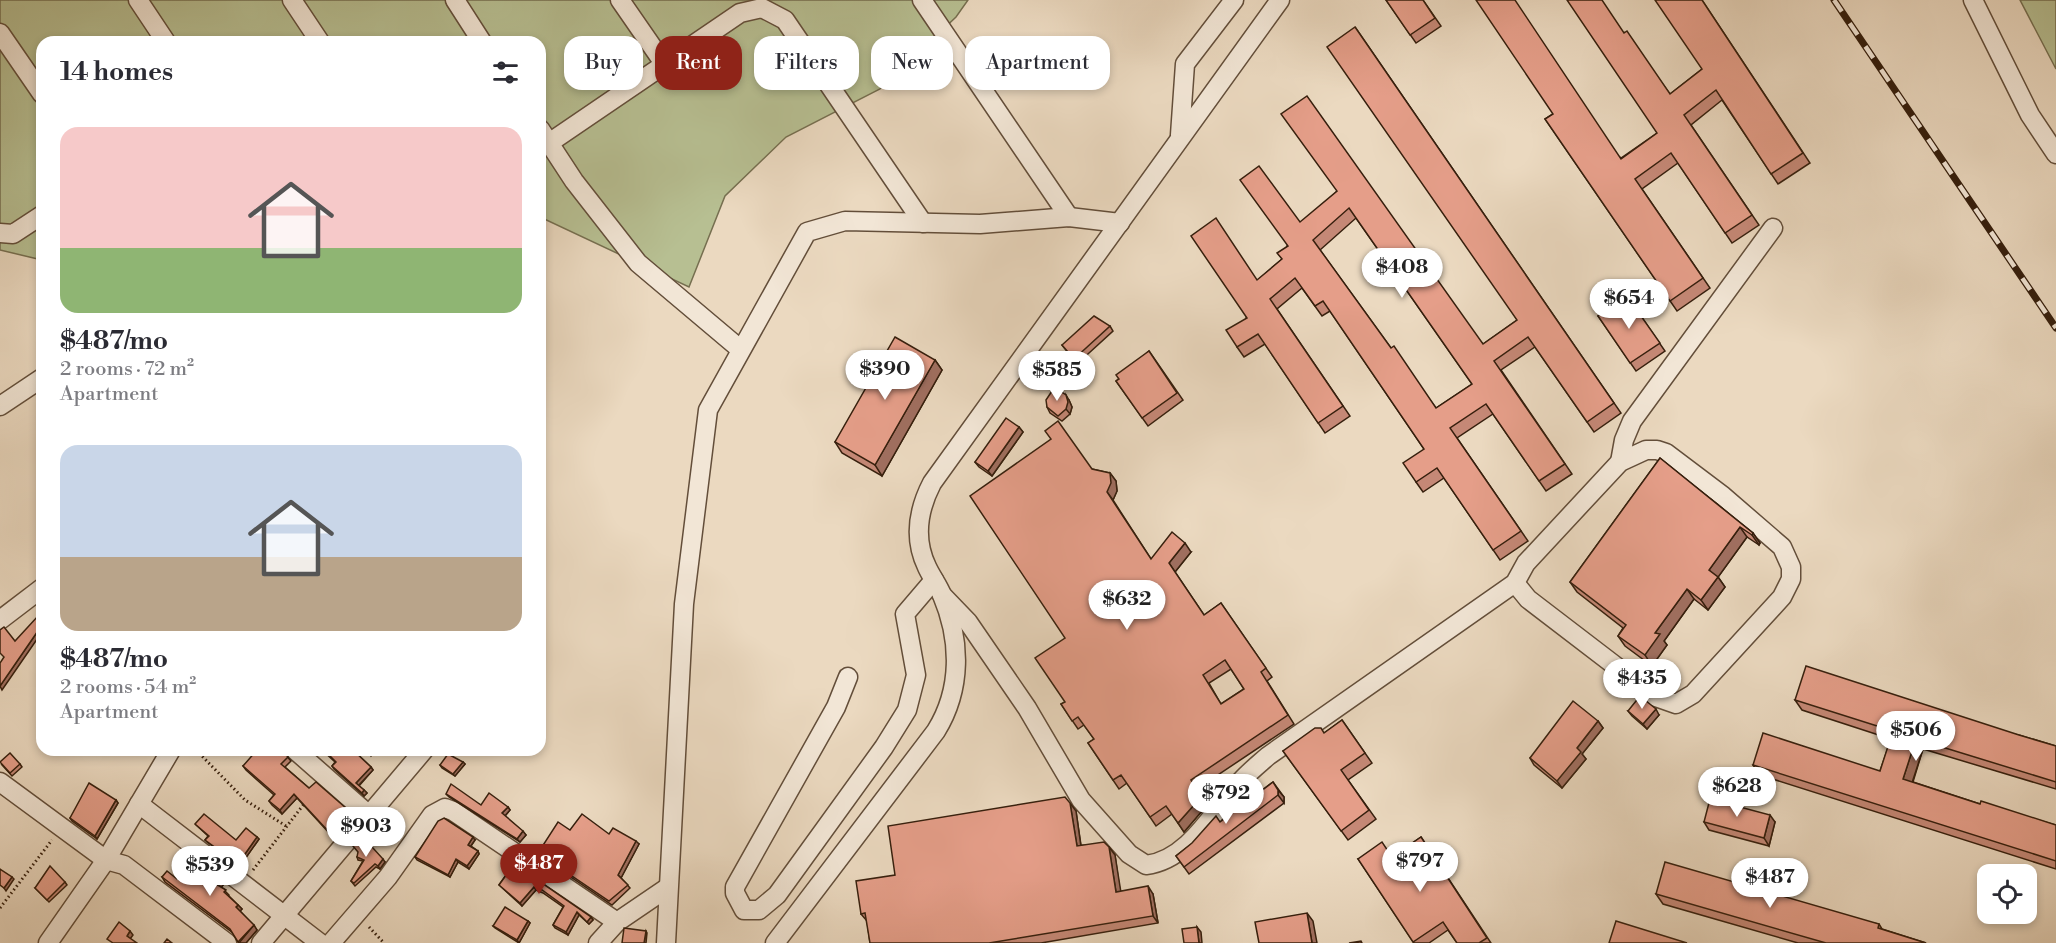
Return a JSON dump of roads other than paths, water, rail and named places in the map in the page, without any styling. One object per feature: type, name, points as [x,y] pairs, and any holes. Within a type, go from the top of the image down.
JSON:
[{"type":"street","points":[[138,0],[162,36]]},
{"type":"street","points":[[292,0],[310,36]]},
{"type":"street","points":[[455,0],[478,36]]},
{"type":"street","points":[[620,0],[655,51]]},
{"type":"street","points":[[922,0],[1069,217]]},
{"type":"street","points":[[775,943],[945,717],[955,686],[957,668],[954,639],[938,587],[925,564],[918,522],[921,504],[932,483],[1120,223],[1180,135],[1280,0]]},
{"type":"street","points":[[1973,0],[2030,115],[2056,154]]},
{"type":"street","points":[[1180,135],[1185,64],[1231,1]]},
{"type":"street","points":[[706,36],[740,13],[762,8],[785,20],[922,223]]},
{"type":"street","points":[[0,33],[36,85]]},
{"type":"street","points":[[546,135],[655,69]]},
{"type":"street","points":[[546,138],[574,181],[638,263],[740,349]]},
{"type":"street","points":[[666,943],[667,888],[684,604],[708,410],[807,232],[845,221],[980,224],[1069,217],[1120,223]]},
{"type":"street","points":[[0,233],[13,234],[36,219]]},
{"type":"street","points":[[1620,462],[1624,440],[1632,421],[1773,228]]},
{"type":"street","points":[[0,406],[36,382]]},
{"type":"street","points":[[938,587],[968,622],[1027,708],[1081,800],[1129,854],[1146,866],[1168,859],[1190,842],[1241,781],[1268,756],[1515,583],[1526,563],[1620,462],[1646,450],[1666,453],[1722,495],[1782,547],[1788,556],[1791,579],[1782,597],[1693,694],[1676,704],[1656,697],[1528,599],[1515,583]]},
{"type":"street","points":[[848,677],[836,707],[735,887],[735,893],[744,910],[759,910],[777,895],[884,747],[907,710],[916,675],[905,614],[938,587]]},
{"type":"street","points":[[0,620],[36,593]]},
{"type":"street","points":[[48,943],[106,860],[167,756]]},
{"type":"street","points":[[302,756],[369,815]]},
{"type":"street","points":[[261,943],[419,756]]},
{"type":"street","points":[[0,782],[106,860],[124,865],[227,943]]},
{"type":"street","points":[[139,804],[284,918],[320,943]]},
{"type":"street","points":[[331,943],[388,877],[424,825],[439,810],[445,808],[453,811],[617,922]]},
{"type":"street","points":[[598,943],[617,922],[667,888]]},
{"type":"railway","points":[[1834,0],[2056,328]]}]
